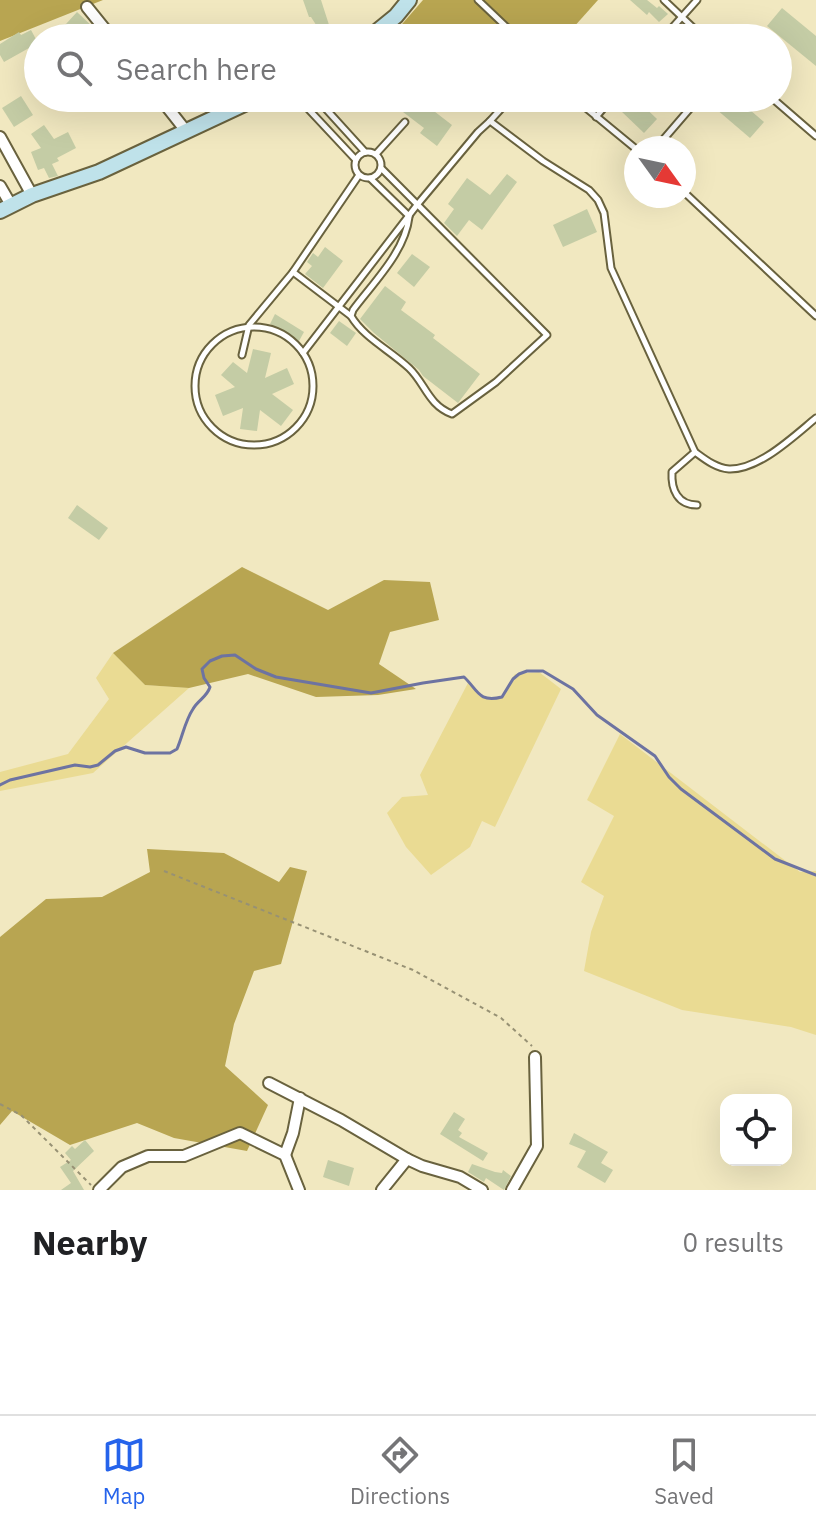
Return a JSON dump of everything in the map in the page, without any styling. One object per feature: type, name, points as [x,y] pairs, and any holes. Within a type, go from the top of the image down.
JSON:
[{"type":"street","points":[[386,24],[409,0]]},
{"type":"street","points":[[87,7],[101,24]]},
{"type":"street","points":[[171,112],[186,131]]},
{"type":"street","points":[[0,186],[6,208],[32,195],[99,172],[227,112]]},
{"type":"street","points":[[0,137],[32,195]]},
{"type":"street","points":[[514,1189],[537,1146],[535,1057]]},
{"type":"street","points":[[269,1083],[407,1159],[460,1177],[482,1190]]},
{"type":"street","points":[[299,1190],[285,1155],[300,1098]]},
{"type":"street","points":[[98,1190],[122,1167],[148,1156],[184,1156],[240,1133],[285,1155]]},
{"type":"street","points":[[382,1190],[407,1159]]},
{"type":"lane","points":[[478,0],[503,24]]},
{"type":"lane","points":[[664,0],[689,24]]},
{"type":"lane","points":[[675,24],[697,0]]},
{"type":"lane","points":[[311,112],[356,160]]},
{"type":"lane","points":[[329,112],[365,152],[376,154],[382,169],[371,179]]},
{"type":"lane","points":[[303,353],[417,205],[498,112]]},
{"type":"lane","points":[[590,112],[624,139]]},
{"type":"lane","points":[[596,117],[600,112]]},
{"type":"lane","points":[[666,136],[687,112]]},
{"type":"lane","points":[[788,112],[816,136]]},
{"type":"lane","points":[[490,121],[543,161],[589,190],[598,200],[604,213],[611,268],[695,452],[713,465],[730,469],[753,464],[789,441],[816,418]]},
{"type":"lane","points":[[376,154],[405,122]]},
{"type":"lane","points":[[365,152],[356,160],[359,175],[371,179],[409,216]]},
{"type":"lane","points":[[293,272],[351,316],[357,326],[411,369],[427,395],[452,414],[496,382],[547,335],[382,169]]},
{"type":"lane","points":[[242,355],[249,325],[293,272],[359,175]]},
{"type":"lane","points":[[696,203],[816,316]]},
{"type":"lane","points":[[351,316],[403,243],[409,216]]},
{"type":"lane","points":[[375,261],[384,268]]},
{"type":"lane","points":[[249,325],[280,332],[293,341],[303,353],[312,376],[312,388],[311,400],[292,432],[270,443],[245,445],[233,442],[212,429],[198,408],[194,383],[201,359],[216,340],[249,325]]},
{"type":"lane","points":[[695,452],[672,472],[672,481],[675,493],[681,500],[697,505]]},
{"type":"path","points":[[164,871],[413,970],[501,1018],[531,1044],[535,1057]]},
{"type":"path","points":[[0,1104],[21,1115],[98,1190]]},
{"type":"shaded area","points":[[0,0],[103,0],[43,24],[24,24],[24,31],[0,41]]},
{"type":"shaded area","points":[[423,0],[598,0],[577,24],[402,24]]},
{"type":"shaded area","points":[[242,567],[328,610],[384,580],[430,582],[439,620],[390,632],[379,664],[416,689],[378,695],[316,697],[248,674],[189,688],[145,685],[113,653]]},
{"type":"shaded area","points":[[113,653],[145,685],[189,688],[93,773],[0,791],[0,772],[68,754],[109,699],[96,678]]},
{"type":"shaded area","points":[[539,672],[561,689],[495,827],[482,821],[470,847],[431,875],[406,847],[387,813],[402,797],[428,795],[420,775],[469,681],[483,698],[501,698],[515,674]]},
{"type":"shaded area","points":[[620,734],[800,872],[816,871],[816,1035],[791,1027],[682,1010],[584,971],[591,932],[604,896],[581,882],[614,816],[587,800]]},
{"type":"shaded area","points":[[147,849],[224,853],[279,882],[290,867],[307,871],[281,964],[254,971],[234,1024],[225,1066],[268,1105],[247,1151],[174,1138],[137,1123],[70,1145],[12,1111],[0,1125],[0,937],[46,899],[102,897],[150,872]]},
{"type":"building","points":[[303,0],[321,0],[329,24],[316,24],[309,17]]},
{"type":"building","points":[[630,0],[647,0],[668,14],[659,22]]},
{"type":"building","points":[[782,8],[816,36],[816,66],[792,46],[792,24],[769,24]]},
{"type":"building","points":[[77,12],[90,24],[66,24]]},
{"type":"building","points":[[19,32],[24,34],[24,51],[4,62],[0,44]]},
{"type":"building","points":[[21,96],[24,112],[33,115],[14,127],[2,108]]},
{"type":"building","points":[[403,112],[435,112],[452,125],[437,146],[420,133],[424,128]]},
{"type":"building","points":[[622,112],[650,112],[657,119],[644,133]]},
{"type":"building","points":[[720,112],[752,112],[764,122],[750,138]]},
{"type":"building","points":[[44,125],[54,139],[68,132],[76,148],[57,158],[59,161],[52,164],[58,176],[49,178],[44,168],[38,170],[31,152],[41,148],[31,134]]},
{"type":"building","points":[[507,174],[517,182],[482,230],[469,220],[457,236],[444,223],[454,209],[448,204],[467,178],[490,195]]},
{"type":"building","points":[[587,209],[597,232],[563,247],[553,225]]},
{"type":"building","points":[[325,247],[343,261],[323,288],[305,274],[312,266],[307,262],[313,253],[318,257]]},
{"type":"building","points":[[412,254],[430,267],[414,287],[397,273]]},
{"type":"building","points":[[385,286],[406,302],[401,310],[480,374],[458,403],[360,319]]},
{"type":"building","points":[[275,314],[304,332],[299,341],[270,324]]},
{"type":"building","points":[[339,321],[356,333],[347,346],[330,333]]},
{"type":"building","points":[[253,349],[271,353],[265,378],[287,368],[294,384],[272,394],[293,410],[281,426],[260,410],[257,431],[240,429],[243,408],[223,416],[215,395],[235,387],[221,375],[233,362],[247,373]]},
{"type":"building","points":[[77,505],[108,528],[99,540],[68,518]]},
{"type":"building","points":[[454,1112],[465,1119],[458,1130],[462,1133],[459,1137],[488,1153],[483,1161],[440,1134]]},
{"type":"building","points":[[574,1133],[608,1152],[601,1163],[613,1170],[605,1183],[577,1167],[586,1151],[569,1144]]},
{"type":"building","points":[[85,1140],[94,1151],[73,1171],[84,1190],[61,1190],[71,1183],[60,1167],[71,1160],[65,1153]]},
{"type":"building","points":[[328,1160],[354,1168],[349,1186],[323,1177]]},
{"type":"building","points":[[472,1164],[495,1172],[502,1173],[503,1170],[511,1176],[504,1190],[486,1178],[484,1182],[468,1172]]},
{"type":"waterway","points":[[0,785],[75,765],[98,765],[115,751],[126,747],[145,753],[170,753],[177,749],[190,714],[210,687],[202,669],[222,656],[235,655],[256,669],[276,677],[371,693],[464,677],[483,697],[502,697],[519,674],[543,671],[573,689],[597,715],[655,756],[681,789],[775,859],[816,875]]}]
